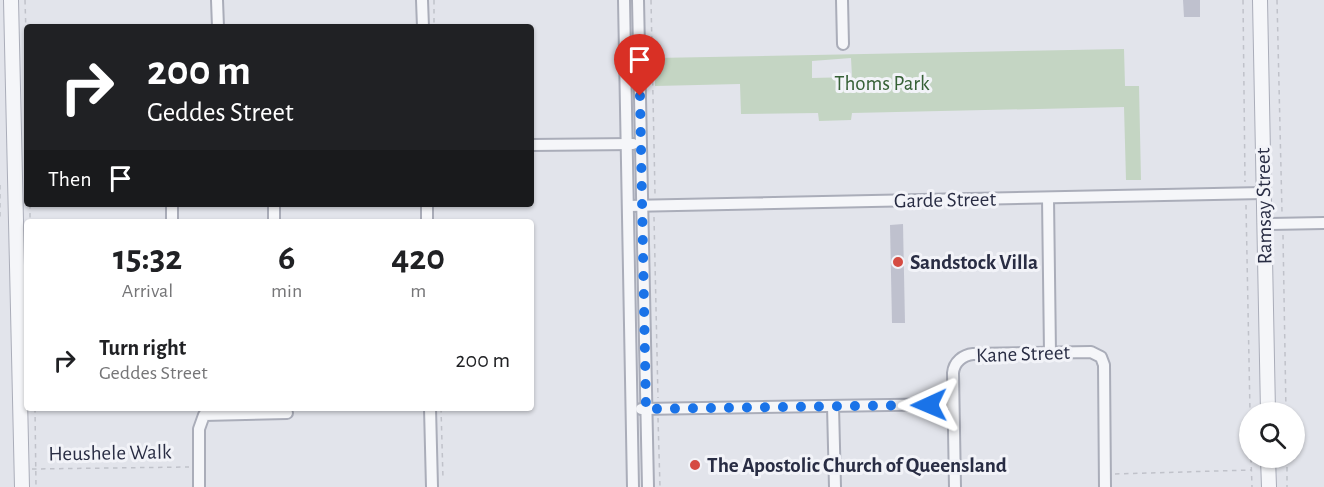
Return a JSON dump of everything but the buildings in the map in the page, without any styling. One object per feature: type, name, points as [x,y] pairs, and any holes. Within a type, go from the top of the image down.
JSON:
[{"type":"street","points":[[11,0],[24,339]]},
{"type":"street","points":[[217,0],[218,24]]},
{"type":"street","points":[[422,0],[423,24]]},
{"type":"street","points":[[624,0],[633,487]]},
{"type":"street","points":[[638,0],[648,487]]},
{"type":"street","points":[[842,0],[843,44]]},
{"type":"street","name":"Ramsay Street","points":[[1260,0],[1268,402]]},
{"type":"street","points":[[534,145],[641,144]]},
{"type":"street","name":"Garde Street","points":[[628,206],[1263,193]]},
{"type":"street","points":[[1048,198],[1050,353]]},
{"type":"street","points":[[1264,224],[1324,223]]},
{"type":"street","name":"Kane Street","points":[[952,404],[954,368],[959,360],[969,355],[1091,352],[1101,357],[1104,365],[1105,474]]},
{"type":"street","points":[[632,409],[952,404],[954,487]]},
{"type":"street","points":[[833,406],[835,487]]},
{"type":"street","points":[[22,487],[29,469],[27,411]]},
{"type":"street","points":[[430,411],[432,487]]},
{"type":"street","points":[[200,487],[199,429],[204,415],[287,413]]},
{"type":"street","points":[[1268,468],[1269,487]]},
{"type":"street","points":[[1105,474],[1105,487]]},
{"type":"path","points":[[25,0],[26,24]]},
{"type":"path","points":[[434,0],[434,24]]},
{"type":"path","points":[[1243,0],[1250,402]]},
{"type":"path","points":[[1277,0],[1286,402]]},
{"type":"path","points":[[0,185],[0,217]]},
{"type":"path","points":[[1282,209],[1287,213]]},
{"type":"path","points":[[658,409],[660,487]]},
{"type":"path","points":[[35,411],[29,469],[36,487]]},
{"type":"path","points":[[441,411],[443,487]]},
{"type":"path","name":"Heushele Walk","points":[[29,469],[199,467]]},
{"type":"path","points":[[1287,468],[1287,487]]},
{"type":"path","points":[[1105,474],[1251,470],[1252,487]]},
{"type":"green space","name":"Thoms Park","points":[[1124,49],[1125,86],[1139,86],[1141,180],[1126,180],[1124,107],[852,113],[851,120],[819,121],[818,113],[741,114],[740,84],[655,86],[655,58]],"holes":[[[851,58],[852,77],[812,78],[812,61]]]},
{"type":"place","name":"Sandstock Villa","points":[[898,262]]},
{"type":"place","name":"The Apostolic Church of Queensland","points":[[695,465]]},
{"type":"route","points":[[640,96],[646,409],[929,405]]}]
